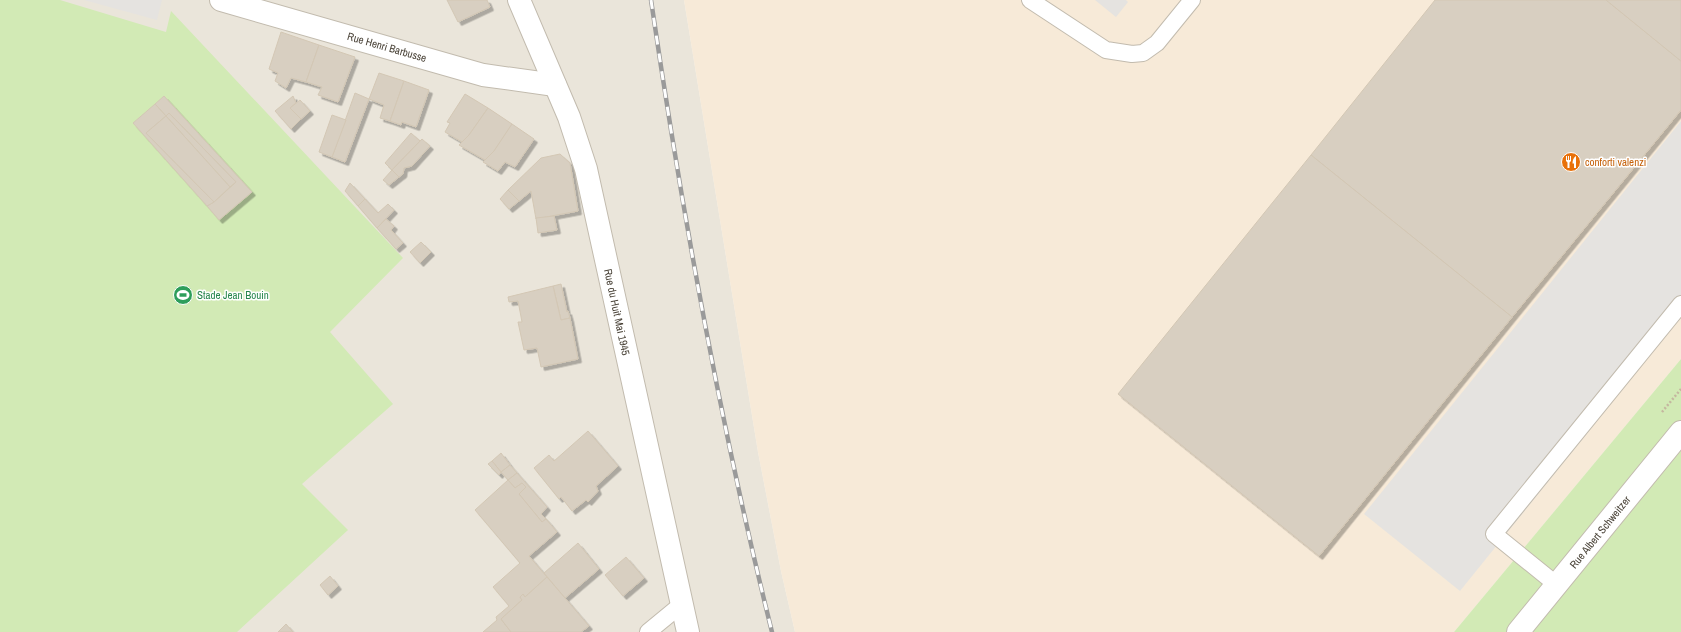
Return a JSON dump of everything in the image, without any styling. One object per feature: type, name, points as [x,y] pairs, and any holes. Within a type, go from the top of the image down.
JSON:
[{"type":"street","name":"Rue Henri Barbusse","points":[[221,0],[483,75],[555,85]]},
{"type":"street","name":"Rue du Huit Mai 1945","points":[[520,0],[569,117],[586,169],[688,632]]},
{"type":"street","name":"Rue Albert Schweitzer","points":[[1518,632],[1681,432]]},
{"type":"lane","points":[[1030,0],[1106,50],[1132,54],[1143,53],[1157,43],[1192,0]]},
{"type":"lane","points":[[1557,585],[1494,534],[1681,304]]},
{"type":"lane","points":[[648,632],[682,604]]},
{"type":"shaded area","points":[[0,0],[684,0],[758,452],[781,571],[795,632],[0,632]]},
{"type":"shaded area","points":[[84,0],[162,0],[157,20]]},
{"type":"shaded area","points":[[684,0],[1681,0],[1681,359],[1454,632],[795,632],[781,571],[758,452]]},
{"type":"shaded area","points":[[1095,0],[1126,0],[1128,2],[1116,17]]},
{"type":"shaded area","points":[[1681,121],[1681,317],[1460,591],[1364,514]]},
{"type":"green space","name":"Stade Jean Bouin","points":[[0,0],[60,0],[166,32],[171,11],[403,258],[330,332],[393,404],[302,484],[348,530],[237,632],[0,632]]},
{"type":"green space","points":[[1681,359],[1681,632],[1454,632]]},
{"type":"building","points":[[447,0],[487,0],[490,7],[458,22]]},
{"type":"building","points":[[1435,0],[1606,0],[1681,61],[1681,110],[1512,317],[1311,155]]},
{"type":"building","points":[[1606,0],[1681,0],[1681,61]]},
{"type":"building","points":[[281,32],[319,45],[306,82],[291,78],[286,88],[275,81],[278,73],[269,69]]},
{"type":"building","points":[[319,45],[355,57],[338,102],[318,95],[322,87],[306,82]]},
{"type":"building","points":[[379,73],[404,81],[390,121],[380,118],[384,105],[369,99]]},
{"type":"building","points":[[404,81],[429,90],[416,127],[402,122],[401,125],[390,121]]},
{"type":"building","points":[[355,93],[369,99],[345,162],[332,157]]},
{"type":"building","points":[[465,94],[488,108],[469,135],[462,142],[445,132],[450,123],[447,122]]},
{"type":"building","points":[[164,96],[252,192],[219,220],[207,206],[214,202],[236,182],[169,113],[166,116],[155,104]]},
{"type":"building","points":[[293,96],[296,103],[290,108],[301,119],[291,129],[275,111]]},
{"type":"building","points":[[300,100],[310,111],[301,119],[290,108]]},
{"type":"building","points":[[155,104],[166,116],[146,133],[214,202],[207,206],[133,123]]},
{"type":"building","points":[[488,108],[512,124],[494,151],[485,160],[459,145],[469,135]]},
{"type":"building","points":[[169,113],[236,182],[230,187],[166,116]]},
{"type":"building","points":[[332,115],[346,120],[332,157],[319,152]]},
{"type":"building","points":[[166,116],[230,187],[214,202],[146,133]]},
{"type":"building","points":[[512,124],[534,139],[515,167],[505,162],[498,171],[483,162],[494,151]]},
{"type":"building","points":[[411,133],[420,141],[392,170],[385,163]]},
{"type":"building","points":[[422,139],[430,146],[412,166],[404,168],[403,174],[399,177],[392,170]]},
{"type":"building","points":[[560,154],[570,163],[578,211],[536,219],[531,191],[519,201],[508,190],[541,158]]},
{"type":"building","points":[[1311,155],[1512,317],[1319,556],[1118,394]]},
{"type":"building","points":[[392,170],[399,177],[389,185],[383,180]]},
{"type":"building","points":[[350,183],[365,199],[358,206],[345,191]]},
{"type":"building","points":[[508,190],[519,201],[509,209],[500,199]]},
{"type":"building","points":[[365,199],[378,213],[388,204],[394,210],[377,228],[358,206]]},
{"type":"building","points":[[554,216],[557,230],[538,233],[536,218]]},
{"type":"building","points":[[386,219],[394,226],[391,230],[403,243],[396,249],[377,228]]},
{"type":"building","points":[[421,242],[431,252],[420,263],[410,252]]},
{"type":"building","points":[[561,284],[567,312],[568,311],[570,318],[561,320],[553,286]]},
{"type":"building","points":[[553,286],[561,320],[570,318],[578,359],[541,367],[537,348],[524,350],[518,322],[522,322],[518,301],[509,302],[508,297]]},
{"type":"building","points":[[588,431],[618,466],[596,486],[598,491],[588,502],[586,500],[572,511],[561,497],[559,499],[534,468],[549,455],[554,461]]},
{"type":"building","points":[[501,453],[510,465],[501,472],[492,461]]},
{"type":"building","points":[[492,461],[501,472],[499,475],[488,464]]},
{"type":"building","points":[[510,465],[517,473],[508,480],[501,472]]},
{"type":"building","points":[[517,473],[547,507],[541,514],[546,519],[542,522],[519,494],[526,487],[522,483],[515,488],[508,480]]},
{"type":"building","points":[[508,480],[515,488],[522,483],[526,487],[519,494],[542,522],[546,519],[557,532],[529,556],[547,577],[525,597],[523,594],[520,597],[522,600],[501,619],[511,632],[483,632],[497,620],[496,617],[509,606],[493,587],[520,563],[475,510]]},
{"type":"building","points":[[578,543],[599,569],[565,598],[544,573]]},
{"type":"building","points":[[626,557],[644,578],[623,596],[605,575]]},
{"type":"building","points":[[330,576],[338,586],[328,595],[320,585]]},
{"type":"building","points":[[547,577],[589,626],[581,632],[511,632],[501,619],[522,600],[520,597],[523,594],[525,597]]},
{"type":"building","points":[[286,624],[293,632],[278,632]]},
{"type":"railway","points":[[651,0],[689,238],[719,397],[753,554],[772,632]]},
{"type":"place","name":"conforti valenzi","points":[[1571,162]]},
{"type":"place","name":"Stade Jean Bouin","points":[[183,295]]}]
